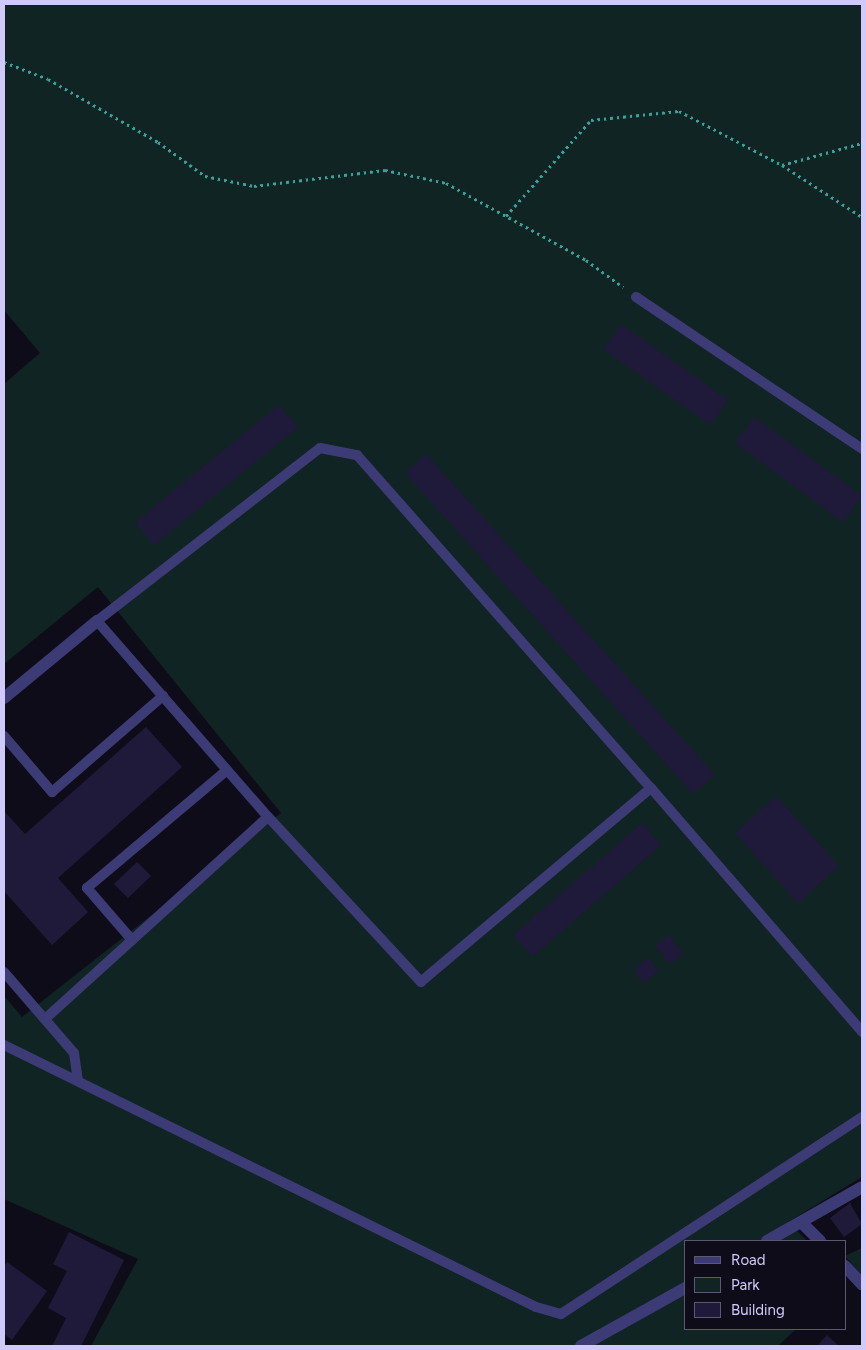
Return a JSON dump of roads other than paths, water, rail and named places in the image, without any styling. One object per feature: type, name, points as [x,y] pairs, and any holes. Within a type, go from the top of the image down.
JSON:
[{"type":"street","points":[[4,698],[97,621]]},
{"type":"street","points":[[769,1240],[862,1187]]},
{"type":"street","points":[[801,1222],[819,1240]]},
{"type":"street","points":[[846,1267],[862,1284]]},
{"type":"street","points":[[581,1346],[684,1289]]},
{"type":"lane","points":[[636,297],[862,449]]},
{"type":"lane","points":[[651,788],[421,982],[268,817],[97,621],[320,448],[357,455],[651,788],[862,1032]]},
{"type":"lane","points":[[4,736],[52,792],[162,696]]},
{"type":"lane","points":[[132,940],[87,888],[227,770]]},
{"type":"lane","points":[[45,1019],[268,817]]},
{"type":"lane","points":[[4,972],[74,1053],[78,1081]]},
{"type":"lane","points":[[4,1045],[536,1307],[561,1314],[862,1117]]}]
